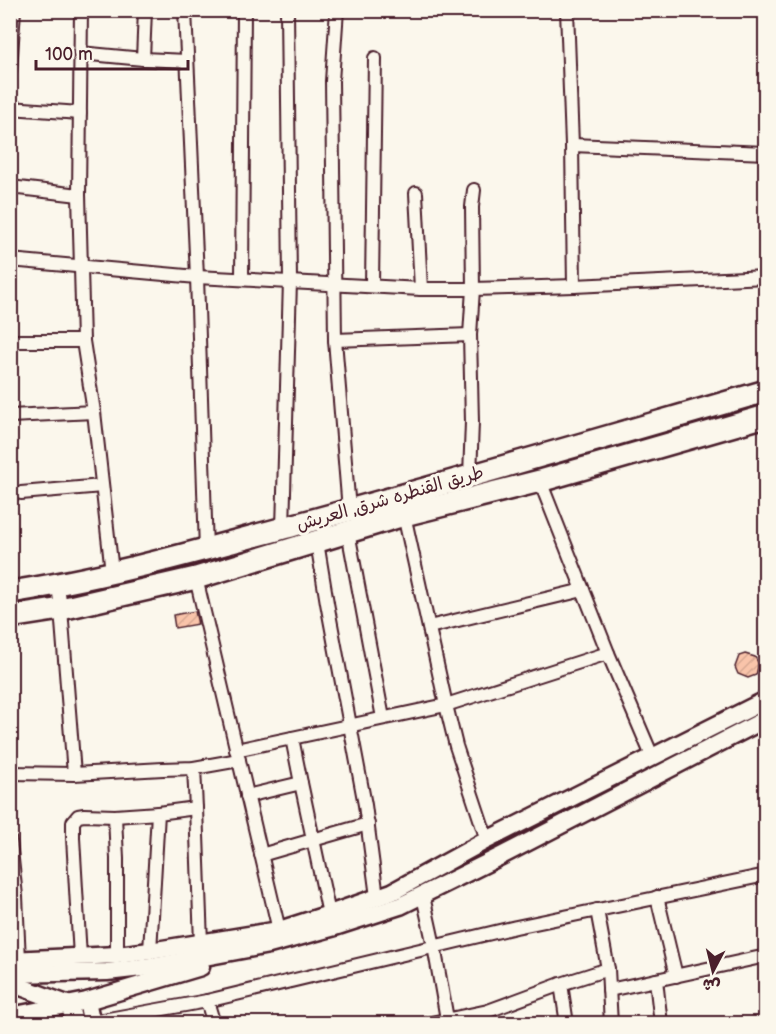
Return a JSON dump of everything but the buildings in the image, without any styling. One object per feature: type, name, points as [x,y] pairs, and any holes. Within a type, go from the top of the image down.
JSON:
[{"type":"highway","name":"طريق القنطره شرق, العريش","points":[[10,592],[58,585],[206,550],[765,391]]},
{"type":"highway","name":"طريق القنطره شرق, العريش","points":[[10,616],[61,609],[196,578],[404,515],[540,481],[765,416]]},
{"type":"main road","points":[[70,963],[279,930],[392,892],[487,840],[765,700]]},
{"type":"main road","points":[[10,1016],[87,1001],[400,906],[652,779],[765,719]]},
{"type":"main road","points":[[13,964],[70,963],[129,970],[269,945]]},
{"type":"main road","points":[[10,983],[70,1005]]},
{"type":"main road","points":[[87,1001],[89,1023]]},
{"type":"main road","points":[[70,1005],[74,1023]]},
{"type":"street","points":[[10,71],[14,10]]},
{"type":"street","points":[[81,10],[79,195],[83,341],[94,412],[112,572]]},
{"type":"street","points":[[142,59],[145,10]]},
{"type":"street","points":[[185,10],[206,550]]},
{"type":"street","points":[[242,279],[244,10]]},
{"type":"street","points":[[283,528],[290,281],[287,10]]},
{"type":"street","points":[[337,10],[332,81],[334,340],[349,510]]},
{"type":"street","points":[[567,10],[574,286]]},
{"type":"street","points":[[80,53],[188,61]]},
{"type":"street","points":[[372,285],[375,58]]},
{"type":"street","points":[[10,108],[80,113]]},
{"type":"street","points":[[572,145],[765,153]]},
{"type":"street","points":[[10,187],[79,195]]},
{"type":"street","points":[[470,476],[472,422],[470,336],[474,190]]},
{"type":"street","points":[[416,193],[421,289]]},
{"type":"street","points":[[10,261],[197,277],[421,289],[574,286],[765,277]]},
{"type":"street","points":[[334,340],[470,336]]},
{"type":"street","points":[[10,341],[83,341]]},
{"type":"street","points":[[10,416],[94,412]]},
{"type":"street","points":[[540,481],[608,653],[652,756]]},
{"type":"street","points":[[21,493],[102,486]]},
{"type":"street","points":[[404,515],[456,746],[487,840]]},
{"type":"street","points":[[348,532],[383,718]]},
{"type":"street","points":[[317,542],[368,824],[377,897]]},
{"type":"street","points":[[196,578],[279,930]]},
{"type":"street","points":[[58,585],[74,774]]},
{"type":"street","points":[[429,627],[583,590]]},
{"type":"street","points":[[10,773],[74,774],[194,768],[292,738],[446,705],[608,653]]},
{"type":"street","points":[[292,738],[329,914]]},
{"type":"street","points":[[194,768],[201,943]]},
{"type":"street","points":[[247,796],[301,783]]},
{"type":"street","points":[[70,963],[73,838],[74,822],[78,816],[115,816],[196,808]]},
{"type":"street","points":[[150,951],[158,813]]},
{"type":"street","points":[[115,816],[117,955]]},
{"type":"street","points":[[261,855],[368,824]]},
{"type":"street","points":[[10,841],[16,896],[13,964]]},
{"type":"street","points":[[89,1023],[207,1000],[434,946],[765,875]]},
{"type":"street","points":[[423,896],[447,1019]]},
{"type":"street","points":[[657,897],[676,976]]},
{"type":"street","points":[[597,910],[608,969],[611,1023]]},
{"type":"street","points":[[609,990],[765,956]]},
{"type":"street","points":[[426,1023],[488,1011],[608,969]]},
{"type":"street","points":[[656,980],[661,1023]]},
{"type":"street","points":[[561,984],[567,1023]]},
{"type":"street","points":[[207,1000],[214,1023]]},
{"type":"street","points":[[488,1011],[493,1023]]}]
